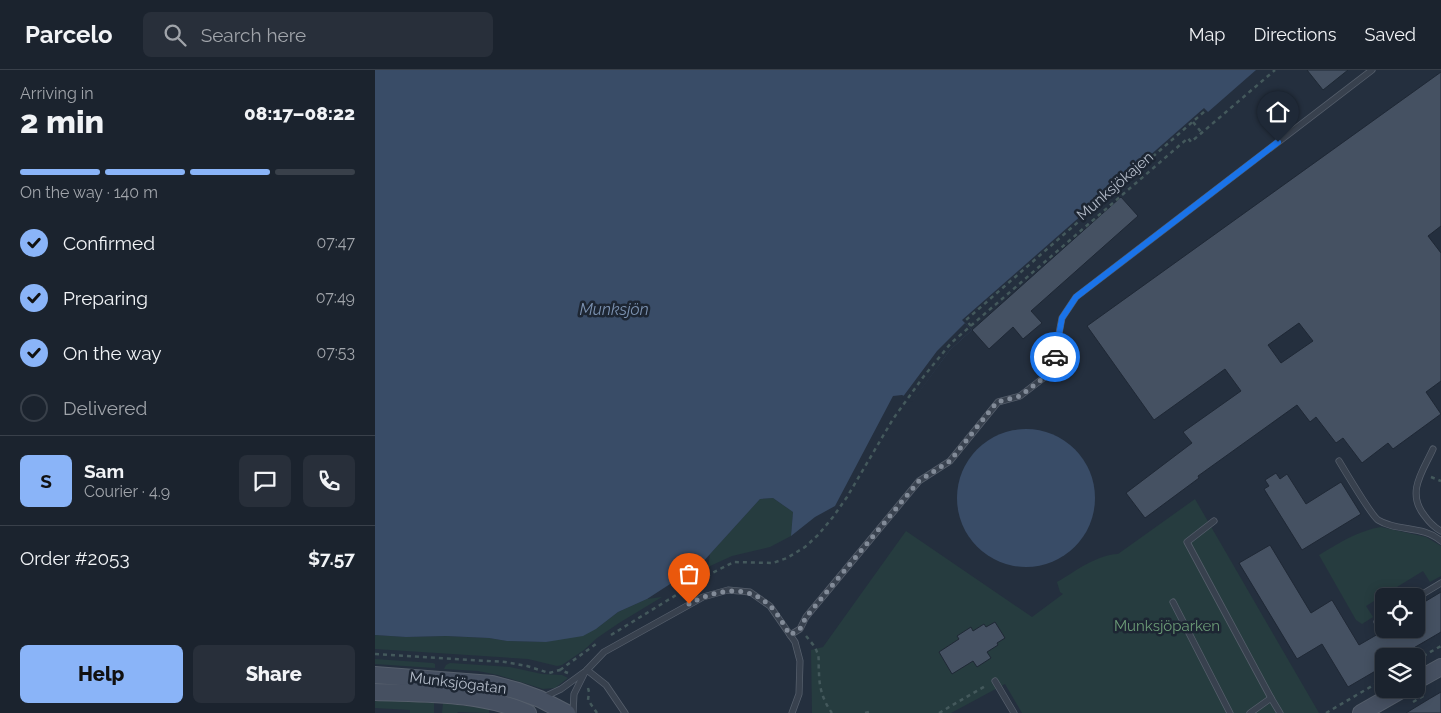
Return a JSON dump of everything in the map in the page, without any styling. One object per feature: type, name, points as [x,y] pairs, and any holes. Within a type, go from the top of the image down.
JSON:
[{"type":"main road","points":[[1425,676],[1441,667]]},
{"type":"main road","name":"Munksjögatan","points":[[375,675],[492,684],[540,699],[567,713]]},
{"type":"main road","name":"Munksjögatan","points":[[375,692],[438,695],[495,701],[528,713]]},
{"type":"main road","points":[[1361,713],[1387,698]]},
{"type":"lane","points":[[790,635],[800,629],[806,617],[919,481],[950,461],[997,402],[1020,396],[1046,376],[1054,359],[1062,318],[1076,297],[1371,70]]},
{"type":"lane","points":[[1433,449],[1415,492],[1418,508],[1433,527],[1441,531]]},
{"type":"lane","points":[[1339,461],[1377,519],[1393,525],[1416,528],[1437,537],[1441,541]]},
{"type":"lane","points":[[1214,521],[1187,542],[1280,713]]},
{"type":"lane","points":[[1425,593],[1441,583]]},
{"type":"lane","points":[[540,699],[561,690],[586,671],[604,652],[703,597],[728,590],[750,592],[770,606],[795,642],[800,661],[799,694],[792,713]]},
{"type":"lane","points":[[1173,602],[1230,713]]},
{"type":"lane","points":[[573,713],[574,694],[586,671]]},
{"type":"lane","points":[[586,671],[606,685],[625,713]]},
{"type":"lane","points":[[995,681],[1014,713]]},
{"type":"lane","points":[[1250,713],[1271,698]]},
{"type":"path","name":"Munksjökajen","points":[[970,326],[1187,138],[1191,142],[1275,70]]},
{"type":"path","points":[[608,636],[712,573],[734,562],[773,563],[787,558],[805,547],[818,535],[847,497],[893,419],[924,376],[951,343],[970,326],[966,320],[1205,111]]},
{"type":"path","points":[[1193,122],[1202,133]]},
{"type":"path","points":[[560,670],[600,641]]},
{"type":"path","points":[[1425,655],[1441,646]]},
{"type":"path","points":[[939,713],[995,681]]},
{"type":"path","points":[[1326,713],[1375,685]]},
{"type":"path","points":[[1410,704],[1420,698]]},
{"type":"path","points":[[865,713],[870,713]]},
{"type":"green space","points":[[773,498],[793,512],[791,536],[770,547],[732,556],[708,567],[710,554],[760,499]]},
{"type":"green space","name":"Munksjöparken","points":[[1195,499],[1319,713],[1022,713],[1005,684],[951,713],[812,713],[811,650],[823,647],[906,531],[1032,617],[1063,594],[1060,592],[1057,582],[1094,560],[1118,554]]},
{"type":"green space","points":[[1381,527],[1426,537],[1441,546],[1441,576],[1430,582],[1423,571],[1395,588],[1375,588],[1375,600],[1366,606],[1373,617],[1362,624],[1356,620],[1319,555],[1356,534]]},
{"type":"green space","points":[[662,597],[619,623],[562,665],[557,666],[528,659],[375,649],[375,635],[406,637],[446,636],[546,642],[596,629],[618,612],[647,599]]},
{"type":"green space","points":[[375,659],[433,663],[435,668],[375,664]]},
{"type":"green space","points":[[450,663],[510,667],[542,674],[562,675],[568,678],[555,688],[543,689],[498,675],[478,671],[444,669]]},
{"type":"green space","points":[[375,699],[434,703],[434,713],[410,713],[410,710],[375,708]]},
{"type":"green space","points":[[443,703],[489,709],[489,713],[442,713]]},
{"type":"water","name":"Munksjön","points":[[375,70],[1256,70],[1208,112],[1204,108],[962,320],[972,330],[950,350],[913,400],[902,395],[893,396],[835,506],[815,517],[791,536],[793,512],[773,498],[760,499],[701,564],[647,599],[618,612],[596,629],[583,636],[546,642],[446,636],[406,637],[375,635]]},
{"type":"water","points":[[1026,429],[1052,435],[1075,449],[1089,472],[1095,498],[1089,524],[1075,547],[1052,561],[1026,567],[1000,561],[977,547],[963,524],[957,498],[963,472],[977,449],[1000,435]]},
{"type":"pier","points":[[965,323],[972,330],[950,350],[912,402],[902,398],[937,351]]},
{"type":"building","points":[[1307,70],[1348,70],[1323,90]]},
{"type":"building","points":[[1441,72],[1441,226],[1428,236],[1441,253],[1441,381],[1426,392],[1441,414],[1393,449],[1388,443],[1362,463],[1343,438],[1336,443],[1316,417],[1310,422],[1297,405],[1198,476],[1199,478],[1145,518],[1126,493],[1192,443],[1183,432],[1241,391],[1225,369],[1154,420],[1087,326]],"holes":[[[1299,323],[1313,341],[1281,363],[1268,345]]]},
{"type":"building","points":[[1121,197],[1138,216],[1031,311],[1042,323],[1023,339],[1013,327],[989,349],[972,330]]},
{"type":"building","points":[[1276,473],[1280,479],[1287,474],[1306,504],[1341,482],[1361,514],[1302,550],[1264,489],[1269,486],[1265,480]]},
{"type":"building","points":[[1270,545],[1311,613],[1332,600],[1359,645],[1375,636],[1375,638],[1425,638],[1425,602],[1441,592],[1441,632],[1414,648],[1375,648],[1375,671],[1348,687],[1322,644],[1297,659],[1239,563]]},
{"type":"building","points":[[995,622],[1005,638],[987,652],[991,658],[977,667],[973,661],[952,674],[939,652],[959,639],[957,636],[971,627],[973,631],[984,624],[986,627]]},
{"type":"building","points":[[1441,692],[1441,713],[1406,713],[1429,699]]},
{"type":"way so far","points":[[689,604],[703,597],[728,590],[750,592],[770,606],[790,635],[800,629],[806,617],[919,481],[950,461],[997,402],[1020,396],[1046,376],[1055,357]]},
{"type":"route","points":[[1055,357],[1062,318],[1076,297],[1278,142]]}]
